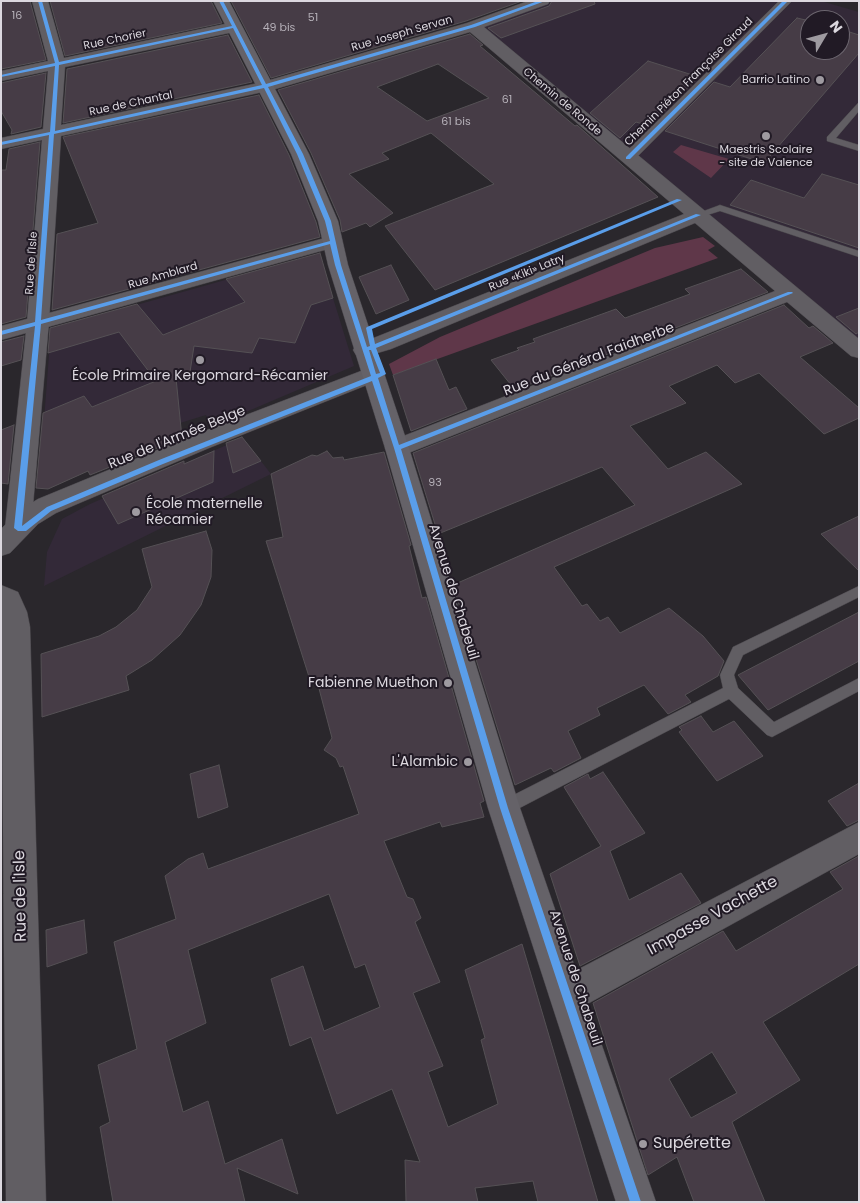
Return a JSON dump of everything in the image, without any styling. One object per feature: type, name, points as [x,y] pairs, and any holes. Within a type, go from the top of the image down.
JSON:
[{"type":"main road","name":"Avenue de Chabeuil","points":[[221,1],[266,86],[315,187],[328,221],[332,242],[397,448],[504,808],[636,1202]]},
{"type":"street","name":"Rue de l'Isle","points":[[18,528],[38,322],[57,64],[40,1]]},
{"type":"street","name":"Rue Joseph Servan","points":[[266,86],[473,26],[543,1]]},
{"type":"street","name":"Chemin Piéton Françoise Giroud","points":[[628,158],[786,1]]},
{"type":"street","name":"Chemin de Ronde","points":[[473,26],[859,350]]},
{"type":"street","name":"Rue Chorier","points":[[1,76],[234,27]]},
{"type":"street","name":"Rue de Chantal","points":[[1,144],[266,86]]},
{"type":"street","name":"Rue «Kiki» Latry","points":[[367,355],[383,344],[698,215]]},
{"type":"street","name":"Rue Amblard","points":[[1,334],[38,322],[332,242]]},
{"type":"street","name":"Rue du Général Faidherbe","points":[[397,448],[790,293]]},
{"type":"street","name":"Rue de l'Armée Belge","points":[[1,546],[29,517],[47,506],[367,355]]},
{"type":"street","name":"Rue de l'Isle","points":[[1,596],[8,600],[16,627],[26,1202]]},
{"type":"street","name":"Impasse Vachette","points":[[568,995],[859,837]]},
{"type":"lane","points":[[859,105],[830,139],[859,148]]},
{"type":"lane","points":[[698,215],[720,208],[859,254]]},
{"type":"lane","points":[[859,591],[738,651],[727,675],[731,691],[772,730],[859,684]]},
{"type":"lane","points":[[504,808],[731,691]]},
{"type":"shaded area","points":[[552,1],[821,1],[859,12],[859,344],[480,27]]},
{"type":"shaded area","points":[[681,145],[729,159],[711,178],[673,152]]},
{"type":"shaded area","points":[[703,237],[715,246],[708,250],[718,258],[393,375],[389,364],[440,337],[655,248]]},
{"type":"shaded area","name":"École Primaire Kergomard-Récamier","points":[[250,273],[287,313],[333,298],[354,366],[213,426],[206,415],[180,423],[176,378],[43,433],[51,329]]},
{"type":"shaded area","name":"École maternelle Récamier","points":[[243,438],[271,474],[44,586],[47,552],[62,519],[90,504]]},
{"type":"building","points":[[1,1],[30,1],[46,60],[1,69]]},
{"type":"building","points":[[50,1],[211,1],[222,23],[65,56]]},
{"type":"building","points":[[231,1],[522,1],[466,21],[271,78]]},
{"type":"building","points":[[552,1],[594,1],[595,4],[501,38],[488,28],[549,6]]},
{"type":"building","points":[[797,18],[800,19],[800,60],[850,60],[850,32],[859,35],[859,53],[764,163],[665,131],[714,82],[730,87]]},
{"type":"building","points":[[470,34],[483,45],[480,46],[575,126],[577,125],[658,197],[435,290],[385,226],[494,184],[431,133],[382,153],[389,159],[349,174],[393,213],[370,227],[366,223],[342,232],[340,220],[311,153],[278,90]],"holes":[[[438,64],[489,98],[427,121],[377,87]]]},
{"type":"building","points":[[228,35],[252,82],[63,123],[67,69]]},
{"type":"building","points":[[648,61],[699,77],[649,126],[636,122],[620,138],[590,113]]},
{"type":"building","points":[[46,73],[41,127],[11,134],[12,130],[1,111],[1,83]]},
{"type":"building","points":[[259,95],[289,155],[316,222],[320,237],[52,310],[57,234],[98,223],[63,137]]},
{"type":"building","points":[[40,142],[26,317],[1,324],[1,170],[6,170],[9,149]]},
{"type":"building","points":[[822,174],[859,185],[859,248],[730,205],[751,180],[804,198]]},
{"type":"building","points":[[320,253],[333,298],[311,305],[295,343],[259,338],[252,353],[194,346],[190,372],[176,378],[182,438],[90,475],[88,471],[48,489],[36,488],[43,413],[84,396],[92,407],[156,381],[119,332],[48,353],[50,328],[137,304],[163,335],[245,302],[226,279]]},
{"type":"building","points":[[391,265],[409,300],[376,314],[359,277]]},
{"type":"building","points":[[741,269],[768,292],[515,390],[491,360],[535,342],[533,339],[616,309],[625,318],[690,294],[685,289]]},
{"type":"building","points":[[784,305],[809,328],[813,326],[833,343],[800,357],[859,408],[859,418],[824,434],[759,373],[735,383],[717,365],[669,386],[686,403],[630,426],[668,469],[706,452],[742,484],[554,567],[582,606],[587,604],[600,621],[608,617],[620,633],[669,608],[703,636],[724,661],[718,676],[685,695],[691,702],[668,714],[644,685],[597,708],[600,715],[568,731],[581,758],[554,772],[551,768],[515,785],[453,585],[635,505],[602,467],[438,534],[413,453]]},
{"type":"building","points":[[859,308],[859,332],[856,334],[836,317]]},
{"type":"building","points":[[24,336],[21,360],[1,366],[1,342]]},
{"type":"building","points":[[436,359],[449,390],[456,387],[467,409],[411,431],[393,375]]},
{"type":"building","points":[[14,425],[8,484],[1,483],[1,430]]},
{"type":"building","points":[[242,437],[261,461],[233,473],[226,443]]},
{"type":"building","points":[[214,451],[213,482],[118,524],[102,496],[184,461],[184,464]]},
{"type":"building","points":[[327,451],[333,458],[343,457],[344,460],[384,452],[411,545],[409,546],[422,598],[426,597],[484,801],[480,803],[484,817],[442,827],[440,822],[384,841],[407,897],[413,899],[421,918],[415,922],[440,982],[413,993],[443,1066],[428,1072],[448,1127],[498,1104],[481,1040],[485,1038],[465,970],[522,944],[598,1202],[538,1202],[533,1181],[475,1188],[478,1202],[406,1202],[405,1160],[420,1162],[392,1089],[337,1114],[311,1037],[290,1046],[271,979],[303,966],[324,1031],[380,1007],[365,964],[355,968],[329,894],[188,950],[206,1023],[165,1042],[183,1112],[208,1101],[225,1164],[282,1139],[298,1194],[237,1168],[245,1202],[113,1202],[100,1127],[110,1122],[98,1065],[137,1049],[114,942],[176,919],[165,876],[188,859],[203,853],[208,869],[359,814],[343,766],[340,767],[336,758],[324,750],[332,738],[317,681],[311,683],[266,541],[283,537],[271,474],[312,455],[317,456]]},
{"type":"building","points":[[859,516],[859,571],[821,534]]},
{"type":"building","points":[[206,531],[212,550],[211,577],[201,605],[180,635],[152,660],[126,676],[129,690],[42,717],[41,654],[99,636],[116,627],[137,610],[152,587],[142,549]]},
{"type":"building","points":[[859,612],[859,661],[768,710],[738,675]]},
{"type":"building","points":[[701,716],[713,732],[734,721],[763,756],[717,781],[679,732],[682,730],[679,727]]},
{"type":"building","points":[[219,765],[228,807],[198,818],[190,774]]},
{"type":"building","points":[[603,772],[645,833],[610,851],[629,900],[681,873],[701,903],[580,966],[550,874],[601,846],[564,787],[588,774],[590,779]]},
{"type":"building","points":[[859,783],[859,820],[847,826],[828,801]]},
{"type":"building","points":[[859,856],[859,964],[763,1022],[800,1080],[732,1122],[765,1202],[694,1202],[677,1157],[648,1175],[593,1003],[723,931],[736,951],[843,889],[830,872]],"holes":[[[712,1052],[737,1093],[691,1118],[669,1079]]]},
{"type":"building","points":[[84,920],[87,953],[47,967],[46,930]]},
{"type":"cycle path","points":[[18,528],[38,322],[57,64],[40,1]]},
{"type":"cycle path","points":[[221,1],[300,154],[328,221],[338,265],[397,448],[504,808],[636,1202]]},
{"type":"cycle path","points":[[1,144],[266,86],[473,26],[543,1]]},
{"type":"cycle path","points":[[628,158],[786,1]]},
{"type":"cycle path","points":[[1,76],[234,27]]},
{"type":"cycle path","points":[[23,529],[49,509],[161,462],[383,374],[373,347],[369,328],[679,200]]},
{"type":"cycle path","points":[[366,349],[383,344],[698,215]]},
{"type":"cycle path","points":[[1,333],[332,242]]},
{"type":"cycle path","points":[[397,448],[790,293]]},
{"type":"place","name":"Barrio Latino","points":[[820,80]]},
{"type":"place","name":"Maestris Scolaire - site de Valence","points":[[766,136]]},
{"type":"place","name":"École Primaire Kergomard-Récamier","points":[[200,360]]},
{"type":"place","name":"École maternelle Récamier","points":[[136,512]]},
{"type":"place","name":"Fabienne Muethon","points":[[448,683]]},
{"type":"place","name":"L'Alambic","points":[[468,762]]},
{"type":"place","name":"Supérette","points":[[643,1144]]}]
